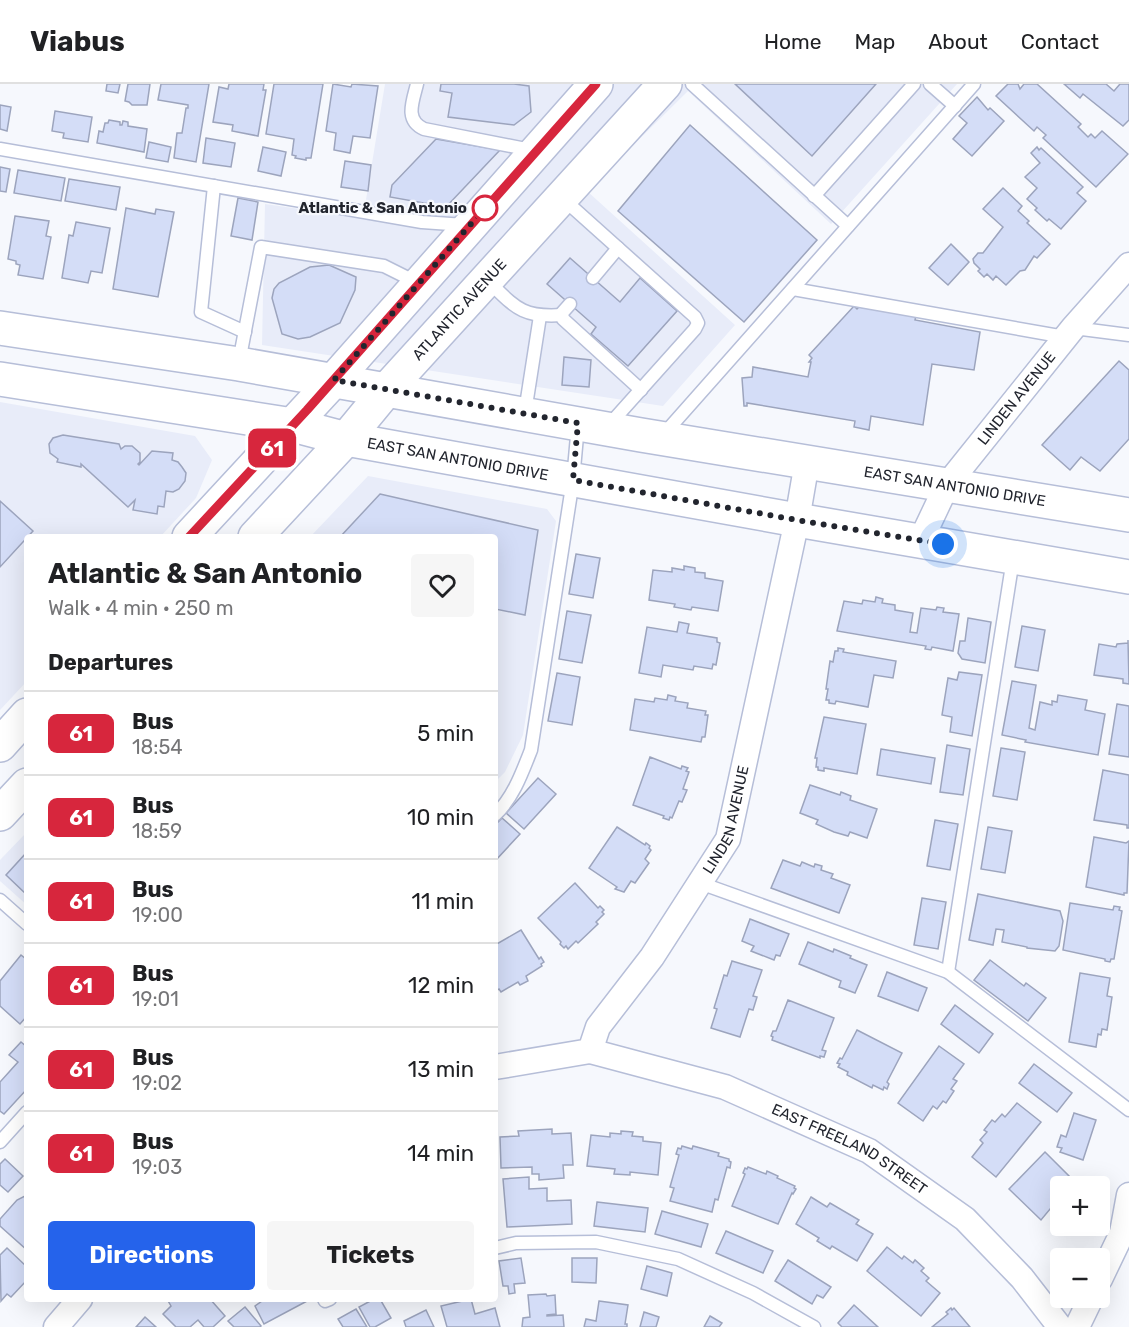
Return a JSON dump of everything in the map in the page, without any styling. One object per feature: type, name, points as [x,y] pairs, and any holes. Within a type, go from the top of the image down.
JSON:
[{"type":"main road","points":[[192,534],[334,380],[596,84]]},
{"type":"main road","name":"ATLANTIC AVENUE","points":[[258,534],[346,439],[388,388],[561,197],[656,87]]},
{"type":"main road","name":"EAST SAN ANTONIO DRIVE","points":[[0,328],[388,388],[592,426],[1129,515]]},
{"type":"main road","name":"EAST SAN ANTONIO DRIVE","points":[[0,379],[293,425],[346,439],[1129,577]]},
{"type":"main road","points":[[0,745],[24,718]]},
{"type":"main road","points":[[0,814],[24,787]]},
{"type":"street","name":"LINDEN AVENUE","points":[[921,540],[947,485],[1069,332],[1129,265]]},
{"type":"street","name":"LINDEN AVENUE","points":[[590,1051],[598,1027],[652,957],[728,839],[797,520],[807,462]]},
{"type":"street","points":[[498,1066],[590,1051]]},
{"type":"street","name":"EAST FREELAND STREET","points":[[590,1051],[725,1087],[869,1151],[964,1219],[1022,1278],[1060,1327]]},
{"type":"street","points":[[1110,1258],[1122,1233],[1129,1195]]},
{"type":"street","points":[[56,1327],[77,1302]]},
{"type":"street","points":[[1077,1327],[1086,1308]]},
{"type":"lane","points":[[417,84],[411,111],[416,125],[424,129],[536,151]]},
{"type":"lane","points":[[692,84],[848,226]]},
{"type":"lane","points":[[814,196],[914,84]]},
{"type":"lane","points":[[930,84],[955,106]]},
{"type":"lane","points":[[661,437],[974,84]]},
{"type":"lane","points":[[0,149],[422,222],[470,225]]},
{"type":"lane","points":[[213,186],[201,312],[245,332]]},
{"type":"lane","points":[[498,812],[503,808],[518,781],[531,750],[573,480],[592,426],[640,390],[698,323],[561,197]]},
{"type":"lane","points":[[239,364],[261,247],[384,266],[418,283]]},
{"type":"lane","points":[[593,278],[618,248]]},
{"type":"lane","points":[[486,279],[517,309],[532,315],[562,315]]},
{"type":"lane","points":[[793,289],[1069,332],[1129,335]]},
{"type":"lane","points":[[562,315],[570,304]]},
{"type":"lane","points":[[562,315],[563,319],[640,390]]},
{"type":"lane","points":[[524,413],[540,316]]},
{"type":"lane","points":[[948,972],[1013,556]]},
{"type":"lane","points":[[700,883],[948,972],[1129,1110]]},
{"type":"lane","points":[[0,900],[24,921]]},
{"type":"lane","points":[[0,1142],[24,1115]]},
{"type":"lane","points":[[498,1247],[516,1243],[596,1242],[678,1259],[753,1293],[814,1327]]},
{"type":"shaded area","points":[[385,84],[957,84],[831,224],[688,91],[587,191],[735,325],[663,406],[262,345],[265,204],[363,218]]},
{"type":"shaded area","points":[[0,402],[195,436],[212,460],[196,498],[163,534],[24,534],[24,684],[0,710]]},
{"type":"shaded area","points":[[368,476],[547,509],[556,521],[523,735],[505,772],[498,779],[498,534],[313,534]]},
{"type":"shaded area","points":[[24,835],[24,902],[0,881],[0,860]]},
{"type":"building","points":[[107,84],[120,84],[118,93],[106,91]]},
{"type":"building","points":[[128,84],[150,84],[147,105],[132,105],[125,101]]},
{"type":"building","points":[[161,84],[209,84],[196,162],[174,158],[177,133],[182,133],[188,105],[158,100]]},
{"type":"building","points":[[229,84],[264,84],[263,90],[266,90],[258,136],[232,131],[233,125],[213,122],[219,87],[228,89]]},
{"type":"building","points":[[274,84],[323,84],[311,158],[306,158],[306,160],[295,158],[296,156],[292,155],[294,139],[266,134]]},
{"type":"building","points":[[333,84],[351,87],[352,84],[378,86],[370,138],[353,136],[350,153],[334,150],[336,133],[326,131]]},
{"type":"building","points":[[441,84],[529,86],[531,112],[514,125],[448,117],[452,93],[440,91]]},
{"type":"building","points":[[735,84],[876,84],[812,156]]},
{"type":"building","points":[[1008,84],[1018,84],[1020,89],[1024,84],[1037,84],[1081,124],[1078,127],[1088,137],[1091,134],[1095,138],[1102,131],[1128,154],[1096,187],[1043,138],[1046,135],[1037,127],[1034,131],[996,96]]},
{"type":"building","points":[[1064,84],[1106,84],[1114,91],[1120,84],[1129,84],[1129,120],[1123,126],[1083,94],[1080,98]]},
{"type":"building","points":[[977,97],[988,110],[990,108],[1004,121],[972,156],[953,139],[967,123],[959,116]]},
{"type":"building","points":[[0,105],[11,107],[7,131],[0,129]]},
{"type":"building","points":[[55,111],[92,117],[88,142],[63,138],[64,133],[52,131]]},
{"type":"building","points":[[109,120],[120,122],[120,125],[123,121],[128,122],[128,126],[147,129],[144,152],[97,143],[99,131],[103,132],[105,123]]},
{"type":"building","points":[[690,125],[817,240],[744,322],[618,211]]},
{"type":"building","points":[[206,138],[235,143],[231,167],[203,163]]},
{"type":"building","points":[[436,139],[500,150],[446,207],[390,197],[392,185]]},
{"type":"building","points":[[149,142],[171,147],[168,162],[146,158]]},
{"type":"building","points":[[263,147],[286,152],[281,176],[258,171]]},
{"type":"building","points":[[1037,147],[1039,150],[1041,148],[1083,187],[1077,193],[1086,201],[1061,229],[1049,219],[1047,221],[1027,199],[1037,188],[1025,177],[1040,163],[1031,153]]},
{"type":"building","points":[[345,161],[371,165],[368,191],[341,187]]},
{"type":"building","points":[[0,167],[10,169],[6,192],[0,191]]},
{"type":"building","points":[[18,170],[65,178],[61,201],[14,193]]},
{"type":"building","points":[[69,179],[120,187],[116,210],[65,201]]},
{"type":"building","points":[[1003,188],[1022,206],[1018,211],[1029,221],[1027,223],[1050,244],[1037,258],[1034,256],[1025,270],[1020,271],[1006,285],[996,276],[993,280],[987,274],[984,277],[978,271],[980,269],[973,259],[978,253],[983,253],[1003,227],[983,209]]},
{"type":"building","points":[[238,198],[258,202],[252,240],[231,236]]},
{"type":"building","points":[[126,208],[155,214],[156,209],[174,212],[158,297],[113,289]]},
{"type":"building","points":[[15,216],[49,221],[46,236],[51,237],[43,279],[18,275],[20,265],[8,259]]},
{"type":"building","points":[[76,222],[110,228],[102,273],[91,271],[88,283],[62,278],[69,235],[73,236]]},
{"type":"building","points":[[951,244],[969,262],[948,285],[929,268]]},
{"type":"building","points":[[570,258],[620,302],[640,278],[677,311],[628,366],[591,334],[596,327],[547,284]]},
{"type":"building","points":[[329,265],[356,277],[355,290],[340,323],[310,337],[298,339],[282,334],[272,298],[274,289],[279,283],[310,267]]},
{"type":"building","points":[[854,306],[857,309],[859,307],[916,316],[915,320],[980,332],[974,370],[932,364],[923,425],[871,416],[869,430],[854,427],[855,421],[747,403],[747,406],[744,406],[742,378],[752,377],[753,367],[808,377],[811,362],[809,362],[812,358],[809,355]]},
{"type":"building","points":[[564,357],[591,360],[589,387],[562,385]]},
{"type":"building","points":[[1119,361],[1129,370],[1129,439],[1100,471],[1081,457],[1070,470],[1042,445]]},
{"type":"building","points":[[63,435],[119,444],[121,449],[125,446],[132,446],[140,453],[139,465],[152,451],[173,453],[172,460],[178,462],[186,473],[185,481],[179,489],[173,492],[166,491],[164,507],[158,506],[157,514],[133,510],[135,500],[128,507],[81,464],[81,467],[57,462],[58,459],[50,453],[49,444],[53,438]]},
{"type":"building","points":[[380,494],[538,530],[525,615],[498,610],[498,534],[343,534]]},
{"type":"building","points":[[0,501],[33,531],[30,534],[24,534],[24,541],[0,567]]},
{"type":"building","points":[[576,554],[600,558],[593,598],[569,594]]},
{"type":"building","points":[[684,566],[695,568],[695,572],[705,573],[705,578],[723,581],[718,611],[692,607],[691,610],[674,607],[675,604],[649,600],[653,570],[672,572],[672,568],[684,570]]},
{"type":"building","points":[[876,597],[883,599],[882,603],[895,605],[895,610],[913,613],[910,632],[917,633],[921,608],[936,610],[937,607],[944,608],[943,612],[959,614],[953,651],[932,647],[931,650],[925,649],[926,646],[837,631],[844,601],[862,604],[863,600],[875,602]]},
{"type":"building","points":[[567,611],[591,615],[582,663],[559,659]]},
{"type":"building","points":[[968,618],[991,622],[985,663],[962,659],[958,653],[960,641],[965,641]]},
{"type":"building","points":[[679,622],[689,624],[687,633],[717,638],[717,642],[720,643],[716,665],[713,664],[712,669],[694,666],[693,670],[663,665],[661,677],[639,673],[647,627],[677,632]]},
{"type":"building","points":[[1022,626],[1045,630],[1038,671],[1015,667]]},
{"type":"building","points":[[1128,640],[1129,684],[1123,683],[1123,679],[1094,675],[1099,644],[1116,647],[1117,644],[1128,643]]},
{"type":"building","points":[[838,648],[844,649],[843,652],[896,661],[893,678],[874,675],[868,707],[836,701],[835,704],[829,703],[829,700],[826,700],[830,661],[833,662],[835,651],[838,651]]},
{"type":"building","points":[[959,672],[982,675],[972,736],[950,732],[952,717],[942,715],[948,678],[957,680]]},
{"type":"building","points":[[557,673],[580,677],[572,725],[548,721]]},
{"type":"building","points":[[1012,681],[1036,685],[1029,728],[1035,730],[1040,702],[1052,705],[1052,701],[1057,702],[1058,695],[1087,700],[1085,710],[1105,714],[1098,755],[1025,742],[1026,740],[1002,735]]},
{"type":"building","points":[[668,695],[676,697],[675,701],[688,703],[687,708],[706,711],[705,715],[708,715],[705,737],[702,737],[701,742],[630,730],[635,699],[654,702],[655,698],[667,700]]},
{"type":"building","points":[[1117,704],[1129,706],[1129,757],[1109,754]]},
{"type":"building","points":[[824,717],[866,724],[857,774],[824,768],[824,771],[818,770],[816,767],[817,758],[815,758]]},
{"type":"building","points":[[947,745],[970,749],[963,795],[940,792]]},
{"type":"building","points":[[1001,748],[1025,752],[1017,800],[993,796]]},
{"type":"building","points":[[881,749],[935,758],[931,784],[877,775]]},
{"type":"building","points":[[650,757],[681,769],[682,766],[688,768],[686,771],[689,772],[683,789],[687,790],[682,802],[679,801],[669,820],[633,805]]},
{"type":"building","points":[[1103,770],[1129,775],[1129,828],[1127,825],[1094,820]]},
{"type":"building","points":[[538,778],[556,794],[524,829],[506,813]]},
{"type":"building","points":[[810,785],[840,795],[841,792],[851,796],[850,800],[877,809],[867,838],[850,832],[848,836],[834,832],[816,824],[818,820],[800,813]]},
{"type":"building","points":[[502,818],[520,834],[498,858],[498,822]]},
{"type":"building","points":[[935,820],[958,824],[950,870],[927,866]]},
{"type":"building","points":[[617,827],[645,845],[646,843],[651,850],[645,859],[649,863],[635,883],[631,881],[624,892],[615,889],[617,887],[589,868]]},
{"type":"building","points":[[988,827],[1012,831],[1005,873],[981,869]]},
{"type":"building","points":[[1094,837],[1126,843],[1129,841],[1127,893],[1124,895],[1086,887]]},
{"type":"building","points":[[24,855],[24,892],[6,875]]},
{"type":"building","points":[[783,860],[800,866],[802,862],[814,867],[815,864],[822,866],[821,870],[833,874],[831,878],[850,885],[839,913],[771,888]]},
{"type":"building","points":[[575,883],[598,908],[600,906],[604,910],[602,912],[604,914],[596,922],[598,924],[568,949],[560,944],[561,942],[538,918]]},
{"type":"building","points":[[978,894],[1060,911],[1063,921],[1059,946],[1055,951],[1002,942],[1004,930],[996,929],[993,945],[969,940]]},
{"type":"building","points":[[922,898],[946,902],[938,949],[914,945]]},
{"type":"building","points":[[1070,903],[1113,910],[1114,906],[1120,907],[1119,910],[1122,911],[1114,959],[1110,962],[1063,950]]},
{"type":"building","points":[[750,919],[789,934],[780,956],[776,955],[774,960],[751,951],[754,946],[742,941]]},
{"type":"building","points":[[521,930],[539,959],[541,957],[544,962],[542,966],[526,976],[528,981],[520,985],[518,982],[501,992],[498,990],[498,943]]},
{"type":"building","points":[[808,942],[833,952],[834,949],[867,965],[855,993],[839,987],[841,981],[799,964]]},
{"type":"building","points":[[21,955],[24,957],[24,1019],[20,1024],[0,1006],[0,981]]},
{"type":"building","points":[[990,960],[1024,986],[1026,983],[1046,998],[1028,1021],[974,980]]},
{"type":"building","points":[[732,961],[762,970],[753,996],[757,997],[753,1010],[749,1009],[740,1037],[711,1028],[717,1009],[714,1008],[724,975],[727,976]]},
{"type":"building","points":[[887,972],[927,988],[918,1011],[878,996]]},
{"type":"building","points":[[1080,973],[1110,978],[1107,996],[1112,997],[1107,1030],[1102,1029],[1101,1035],[1098,1034],[1096,1047],[1069,1042]]},
{"type":"building","points":[[788,1000],[834,1018],[822,1050],[826,1051],[824,1057],[820,1056],[820,1058],[772,1040],[773,1031],[776,1031]]},
{"type":"building","points":[[955,1005],[993,1034],[979,1053],[941,1024]]},
{"type":"building","points":[[857,1030],[902,1053],[887,1082],[889,1084],[887,1089],[884,1087],[883,1090],[873,1085],[872,1088],[847,1075],[848,1072],[838,1067],[840,1064],[837,1063],[840,1058],[842,1059]]},
{"type":"building","points":[[21,1042],[24,1044],[24,1092],[4,1114],[0,1111],[0,1082],[18,1062],[9,1055]]},
{"type":"building","points":[[939,1046],[964,1064],[953,1079],[957,1081],[946,1103],[943,1101],[937,1109],[933,1106],[923,1121],[898,1103]]},
{"type":"building","points":[[1034,1064],[1072,1093],[1057,1112],[1019,1083]]},
{"type":"building","points":[[1017,1103],[1041,1122],[996,1177],[972,1157],[983,1143],[980,1140],[987,1132],[984,1130],[992,1120],[995,1122],[1002,1114],[1005,1117]]},
{"type":"building","points":[[1074,1113],[1096,1120],[1083,1160],[1060,1152],[1062,1148],[1057,1147],[1061,1135],[1066,1137]]},
{"type":"building","points":[[552,1129],[552,1134],[571,1133],[573,1165],[563,1165],[564,1178],[539,1180],[539,1174],[532,1174],[532,1167],[501,1168],[500,1137],[519,1136],[518,1131]]},
{"type":"building","points":[[621,1131],[633,1132],[632,1136],[643,1137],[643,1141],[661,1143],[658,1175],[630,1172],[630,1175],[614,1174],[615,1169],[587,1166],[591,1135],[610,1137],[610,1133],[621,1134]]},
{"type":"building","points":[[682,1146],[692,1149],[693,1146],[719,1153],[718,1156],[729,1159],[731,1162],[730,1168],[727,1167],[718,1200],[715,1199],[712,1212],[670,1201],[674,1188],[670,1187],[679,1155],[676,1154],[678,1148],[681,1149]]},
{"type":"building","points":[[1045,1152],[1069,1176],[1050,1176],[1050,1209],[1041,1220],[1009,1189]]},
{"type":"building","points":[[5,1159],[23,1176],[8,1192],[0,1185],[0,1164]]},
{"type":"building","points":[[745,1168],[766,1174],[767,1171],[795,1186],[796,1189],[778,1224],[732,1206],[745,1174],[743,1173]]},
{"type":"building","points":[[529,1177],[529,1189],[547,1188],[547,1201],[571,1200],[572,1224],[507,1227],[503,1179]]},
{"type":"building","points":[[24,1196],[24,1247],[0,1226],[0,1219],[17,1200]]},
{"type":"building","points":[[811,1197],[827,1207],[830,1203],[859,1220],[856,1224],[873,1234],[857,1261],[832,1246],[830,1249],[817,1241],[819,1238],[796,1224]]},
{"type":"building","points":[[597,1202],[648,1208],[645,1232],[594,1226]]},
{"type":"building","points":[[662,1211],[708,1224],[701,1247],[655,1234]]},
{"type":"building","points":[[726,1231],[773,1251],[763,1273],[716,1253]]},
{"type":"building","points":[[887,1247],[902,1259],[904,1256],[913,1263],[915,1260],[924,1268],[921,1271],[929,1278],[926,1281],[940,1293],[921,1316],[867,1271]]},
{"type":"building","points":[[7,1248],[24,1264],[24,1283],[11,1297],[7,1294],[1,1301],[0,1255]]},
{"type":"building","points":[[521,1258],[525,1283],[514,1284],[515,1293],[509,1294],[508,1286],[503,1286],[499,1261]]},
{"type":"building","points":[[572,1258],[597,1258],[596,1283],[572,1282]]},
{"type":"building","points":[[788,1260],[831,1287],[823,1298],[817,1295],[812,1304],[775,1281]]},
{"type":"building","points":[[647,1266],[672,1273],[667,1296],[641,1289]]},
{"type":"building","points":[[546,1294],[547,1296],[555,1295],[556,1314],[547,1316],[563,1315],[564,1327],[522,1327],[523,1318],[530,1317],[528,1295]]},
{"type":"building","points":[[599,1301],[628,1305],[625,1324],[627,1327],[584,1327],[586,1319],[596,1321]]},
{"type":"building","points":[[169,1302],[213,1302],[225,1316],[213,1327],[204,1327],[198,1320],[190,1327],[176,1327],[163,1314],[171,1306]]},
{"type":"building","points":[[261,1302],[305,1302],[264,1324],[255,1306]]},
{"type":"building","points":[[368,1302],[382,1302],[391,1318],[375,1327],[370,1327],[359,1307]]},
{"type":"building","points":[[472,1302],[475,1314],[495,1308],[500,1327],[447,1327],[441,1306]]},
{"type":"building","points":[[854,1305],[878,1327],[842,1327],[838,1323]]},
{"type":"building","points":[[245,1307],[260,1327],[234,1327],[228,1321]]},
{"type":"building","points":[[951,1308],[952,1310],[954,1308],[970,1327],[932,1327],[948,1314],[946,1312]]},
{"type":"building","points":[[356,1309],[367,1327],[343,1327],[338,1319]]},
{"type":"building","points":[[426,1310],[434,1327],[406,1327],[404,1321]]},
{"type":"building","points":[[644,1312],[659,1317],[656,1327],[640,1327]]},
{"type":"building","points":[[710,1316],[722,1323],[719,1327],[704,1327]]},
{"type":"building","points":[[145,1317],[156,1327],[136,1327]]},
{"type":"bus line","name":"61","points":[[192,534],[307,410],[596,84]]},
{"type":"place","name":"Atlantic & San Antonio","points":[[485,208]]},
{"type":"route","points":[[485,208],[334,380],[578,423],[573,480],[943,544]]}]
